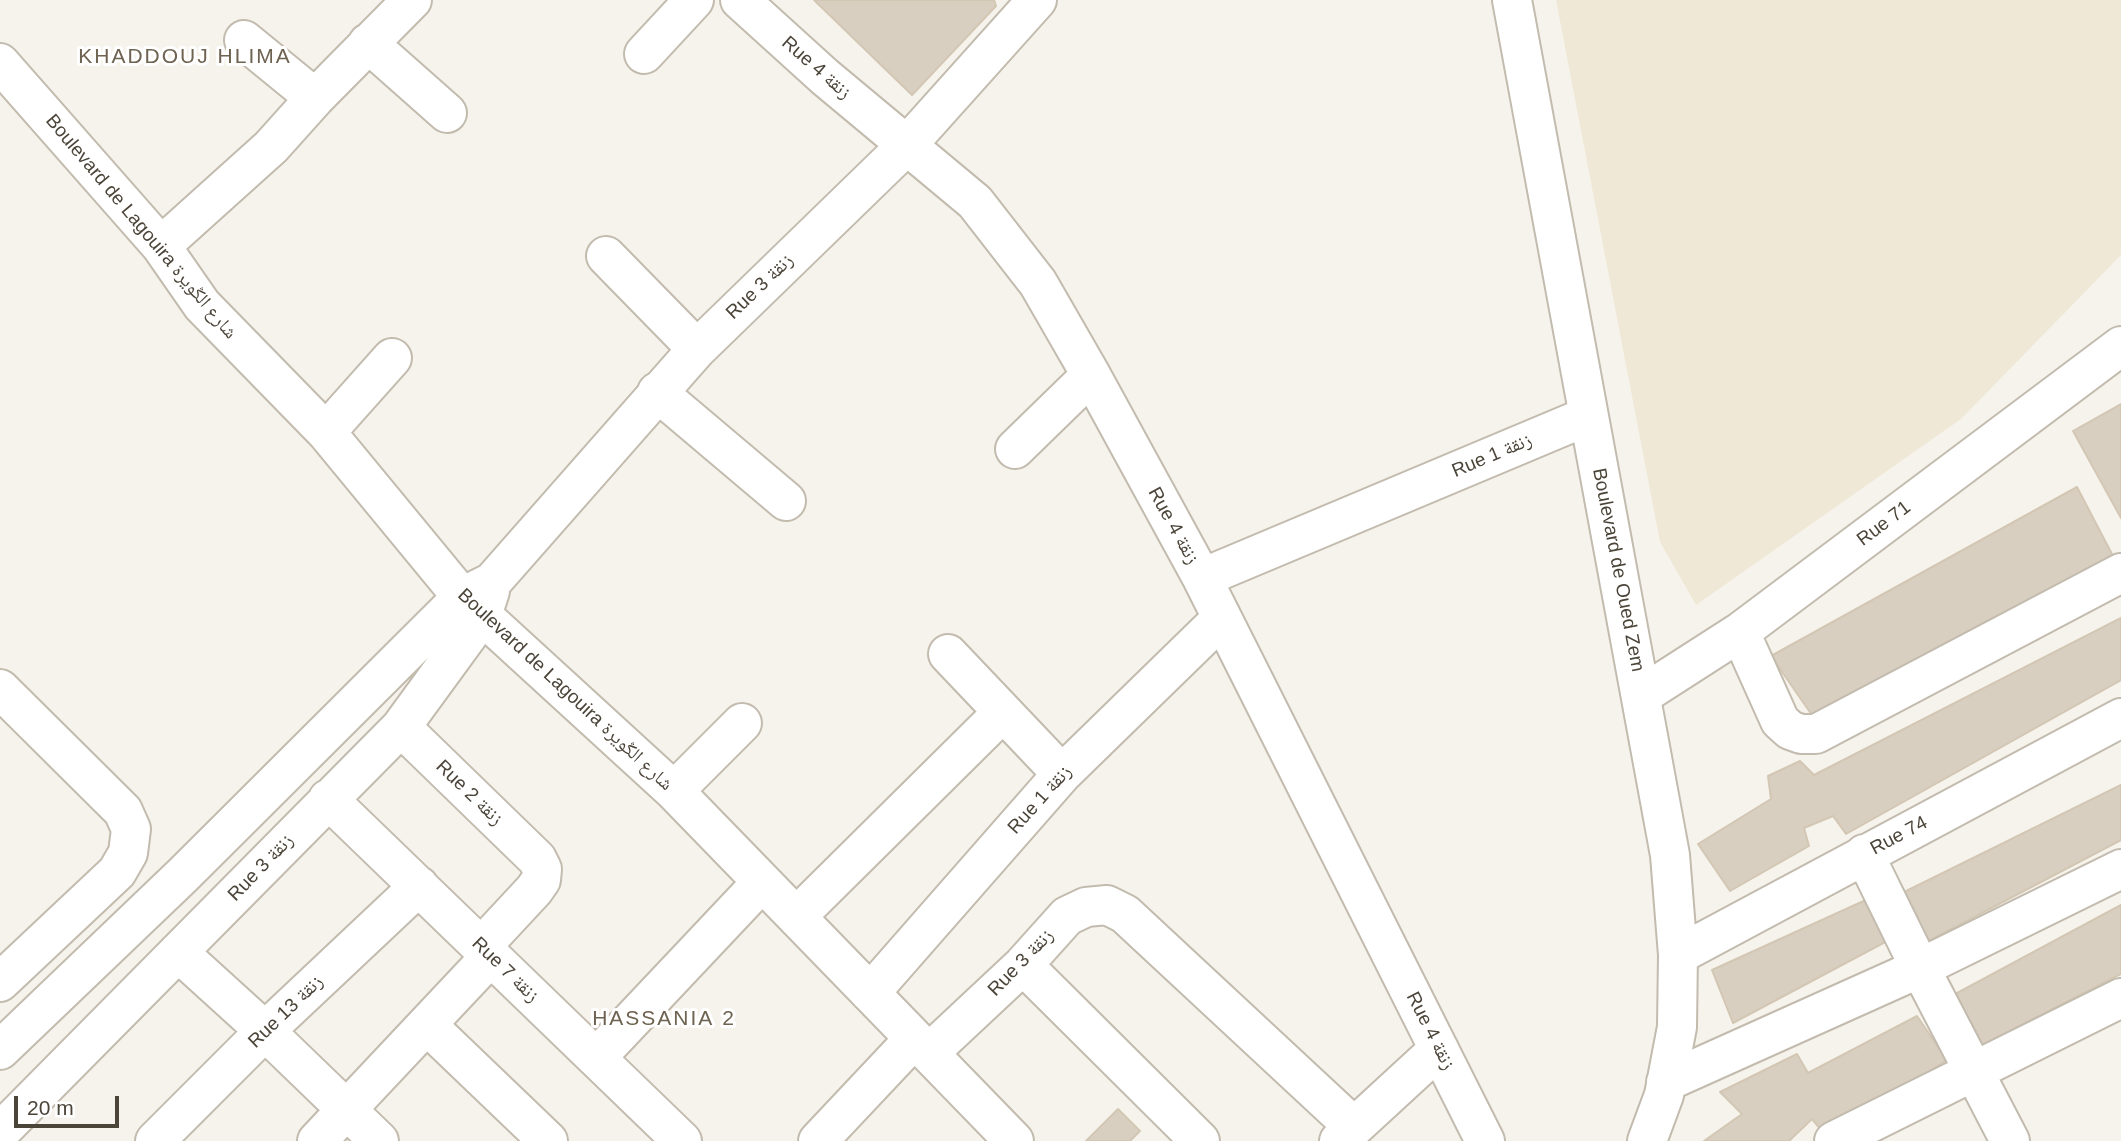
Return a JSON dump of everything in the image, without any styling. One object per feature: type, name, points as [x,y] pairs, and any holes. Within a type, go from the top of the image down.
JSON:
[{"type":"street","points":[[161,246],[271,147],[315,98],[412,0]]},
{"type":"street","points":[[644,54],[694,0]]},
{"type":"street","name":"Rue 4 زنقة","points":[[740,0],[825,77],[975,202],[1038,283],[1202,578],[1485,1141]]},
{"type":"street","name":"Rue 3 زنقة","points":[[3,1042],[479,598],[697,349],[907,145],[1037,0]]},
{"type":"street","name":"Boulevard de Oued Zem","points":[[1512,0],[1670,855],[1678,955],[1676,1027],[1664,1095],[1647,1141]]},
{"type":"street","points":[[244,40],[315,98]]},
{"type":"street","points":[[368,43],[447,113]]},
{"type":"street","name":"Boulevard de Lagouira شارع الڭويرة","points":[[0,63],[161,246],[202,305],[326,432],[479,598],[674,791],[1014,1141]]},
{"type":"street","points":[[606,256],[697,349]]},
{"type":"street","name":"Rue 71","points":[[1642,695],[1740,632],[2121,346]]},
{"type":"street","points":[[326,432],[392,358]]},
{"type":"street","points":[[1016,449],[1091,375]]},
{"type":"street","points":[[657,392],[786,501]]},
{"type":"street","name":"Rue 1 زنقة","points":[[1202,578],[1588,416]]},
{"type":"street","points":[[1740,632],[1780,721],[1790,730],[1801,734],[1816,734],[2121,573]]},
{"type":"street","name":"Rue 3 زنقة","points":[[0,1132],[401,727],[479,598]]},
{"type":"street","name":"Rue 1 زنقة","points":[[870,993],[1062,774],[1222,618]]},
{"type":"street","points":[[948,654],[1062,774]]},
{"type":"street","points":[[0,689],[123,811],[131,829],[128,853],[117,872],[0,982]]},
{"type":"street","points":[[797,916],[1003,712]]},
{"type":"street","name":"Rue 74","points":[[1678,955],[2121,718]]},
{"type":"street","points":[[674,791],[742,723]]},
{"type":"street","name":"Rue 2 زنقة","points":[[401,727],[537,859],[542,869],[541,880],[486,952]]},
{"type":"street","name":"Rue 7 زنقة","points":[[328,799],[682,1141]]},
{"type":"street","points":[[1864,854],[2010,1141]]},
{"type":"street","points":[[1666,1082],[1920,968],[2121,869]]},
{"type":"street","points":[[596,1058],[762,882]]},
{"type":"street","name":"Rue 13 زنقة","points":[[155,1141],[265,1031],[419,886]]},
{"type":"street","name":"Rue 3 زنقة","points":[[818,1141],[921,1046],[1023,965],[1067,916],[1086,907],[1107,905],[1125,914],[1346,1134]]},
{"type":"street","points":[[317,1141],[427,1024],[486,952]]},
{"type":"street","points":[[178,953],[265,1031],[379,1141]]},
{"type":"street","points":[[1023,965],[1200,1141]]},
{"type":"street","points":[[1834,1141],[2121,998]]},
{"type":"street","points":[[427,1024],[548,1141]]},
{"type":"street","points":[[3,1042],[56,1076]]},
{"type":"street","points":[[1346,1134],[1439,1049]]},
{"type":"shaded area","points":[[1556,0],[2121,0],[2121,255],[1961,419],[1696,605],[1660,542]]},
{"type":"building","points":[[814,0],[994,0],[996,6],[912,95]]},
{"type":"building","points":[[2121,404],[2121,518],[2073,431]]},
{"type":"building","points":[[2077,487],[2113,556],[1814,718],[1771,656]]},
{"type":"building","points":[[2121,618],[2121,680],[1846,834],[1833,816],[1804,828],[1809,846],[1730,891],[1698,844],[1771,799],[1768,776],[1800,761],[1814,775]]},
{"type":"building","points":[[2121,785],[2121,840],[1919,946],[1890,899]]},
{"type":"building","points":[[1868,899],[1889,940],[1733,1023],[1712,970]]},
{"type":"building","points":[[2121,905],[2121,974],[1971,1051],[1946,999]]},
{"type":"building","points":[[1917,1016],[1947,1060],[1827,1137],[1812,1119],[1789,1141],[1704,1141],[1742,1114],[1720,1092],[1797,1054],[1808,1073]]},
{"type":"building","points":[[1118,1109],[1140,1131],[1130,1141],[1086,1141]]},
{"type":"district","name":"KHADDOUJ HLIMA","points":[[185,57]]},
{"type":"district","name":"HASSANIA 2","points":[[664,1019]]}]
